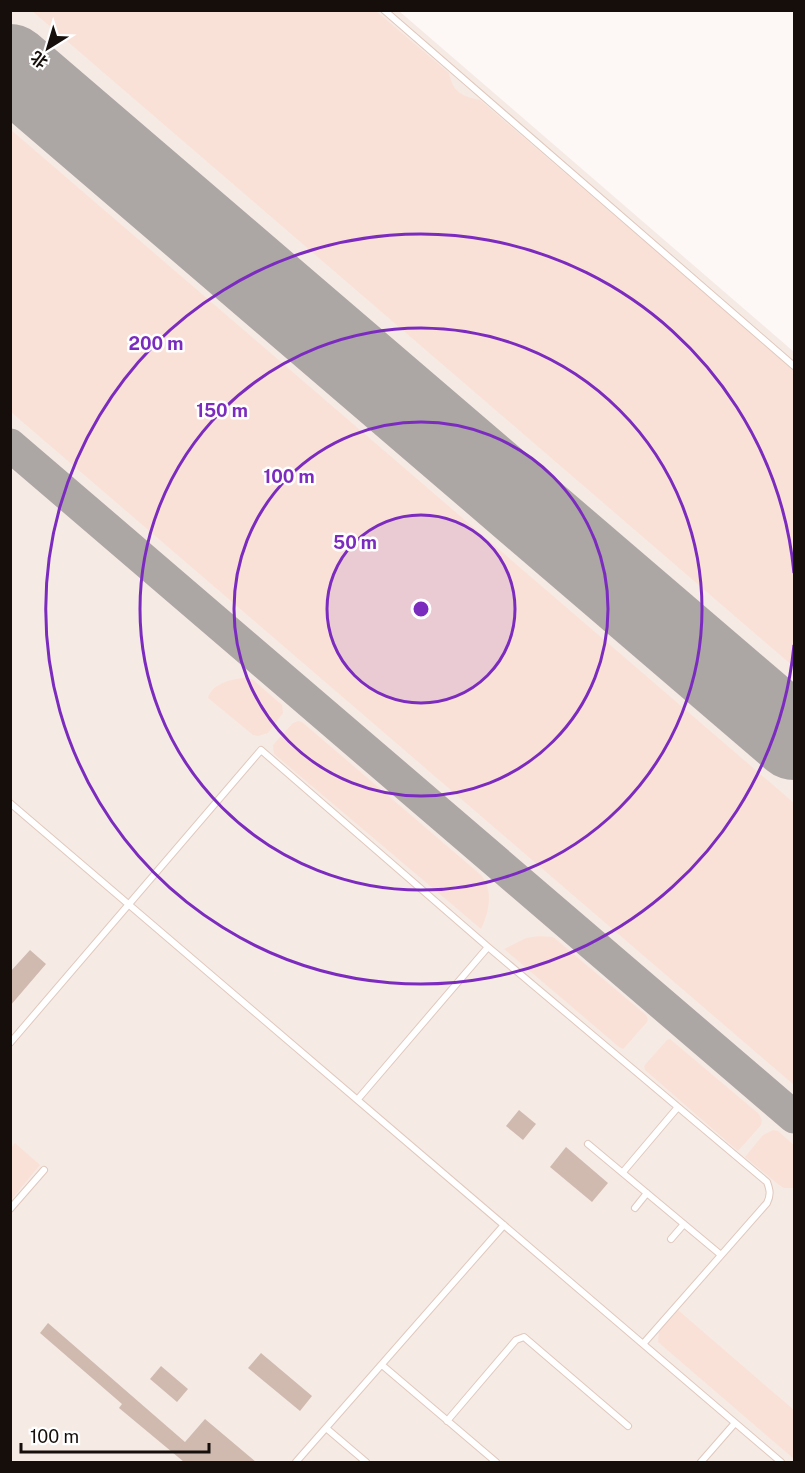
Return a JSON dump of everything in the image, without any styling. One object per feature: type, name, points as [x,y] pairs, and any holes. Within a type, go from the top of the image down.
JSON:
[{"type":"lane","points":[[384,10],[795,366]]},
{"type":"lane","points":[[10,1043],[261,750],[488,947],[767,1182],[770,1190],[767,1203],[643,1344]]},
{"type":"lane","points":[[10,803],[782,1462]]},
{"type":"lane","points":[[358,1099],[488,947]]},
{"type":"lane","points":[[623,1172],[678,1107]]},
{"type":"lane","points":[[588,1143],[721,1255]]},
{"type":"lane","points":[[10,1209],[44,1170]]},
{"type":"lane","points":[[635,1208],[647,1193]]},
{"type":"lane","points":[[671,1239],[684,1224]]},
{"type":"lane","points":[[296,1462],[504,1225]]},
{"type":"lane","points":[[447,1421],[516,1340],[524,1337],[628,1426]]},
{"type":"lane","points":[[382,1365],[496,1462]]},
{"type":"lane","points":[[701,1462],[735,1423]]},
{"type":"lane","points":[[326,1428],[366,1462]]},
{"type":"shaded area","points":[[10,11],[399,11],[794,352],[794,1462],[11,1462]]},
{"type":"shaded area","points":[[32,11],[376,11],[449,73],[453,85],[459,92],[480,100],[794,370],[794,667]]},
{"type":"shaded area","points":[[10,129],[794,803],[794,1085],[11,412]]},
{"type":"shaded area","points":[[242,678],[252,679],[282,705],[283,713],[268,733],[253,735],[208,698],[217,686]]},
{"type":"shaded area","points":[[302,722],[481,875],[488,888],[489,902],[481,929],[274,754],[273,745],[293,723]]},
{"type":"shaded area","points":[[553,937],[646,1015],[647,1022],[623,1049],[504,949],[526,938]]},
{"type":"shaded area","points":[[670,1039],[759,1114],[762,1120],[761,1125],[738,1151],[645,1070],[644,1066]]},
{"type":"shaded area","points":[[773,1130],[778,1131],[794,1145],[794,1188],[784,1188],[779,1185],[745,1157],[763,1135]]},
{"type":"shaded area","points":[[15,1143],[40,1165],[11,1200],[11,1148]]},
{"type":"shaded area","points":[[678,1310],[794,1410],[794,1459],[658,1342],[659,1331]]},
{"type":"building","points":[[30,950],[46,964],[10,1006],[10,972]]},
{"type":"building","points":[[519,1110],[536,1124],[523,1140],[506,1126]]},
{"type":"building","points":[[566,1147],[608,1183],[592,1202],[550,1167]]},
{"type":"building","points":[[48,1323],[185,1442],[205,1419],[256,1462],[184,1462],[119,1408],[122,1404],[40,1333]]},
{"type":"building","points":[[261,1353],[312,1396],[300,1411],[248,1368]]},
{"type":"building","points":[[161,1366],[188,1389],[177,1402],[150,1379]]},
{"type":"taxiway","points":[[10,445],[794,1117]]},
{"type":"runway","points":[[10,66],[794,738]]}]
